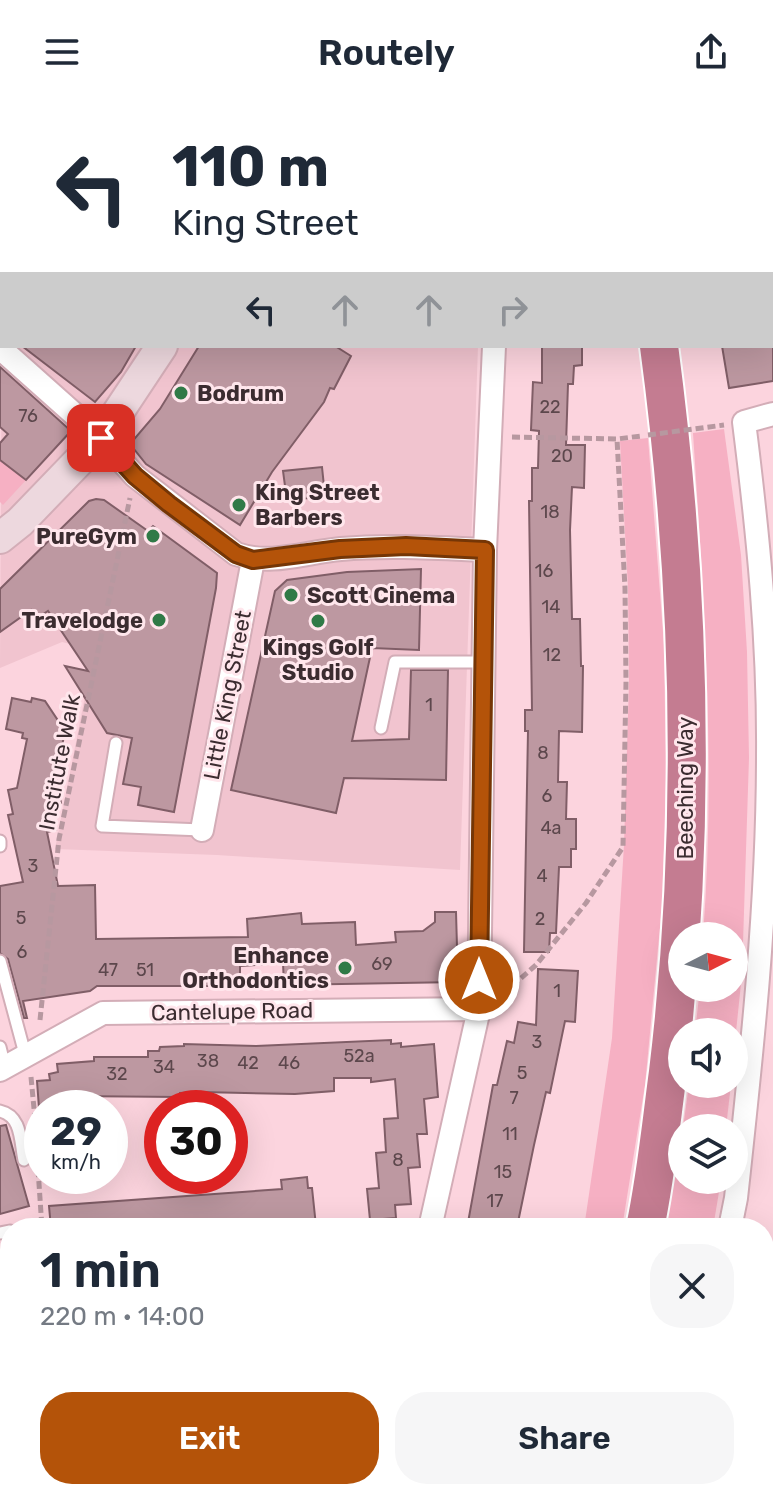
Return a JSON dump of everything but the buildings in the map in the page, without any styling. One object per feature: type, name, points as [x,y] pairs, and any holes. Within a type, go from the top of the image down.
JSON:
[{"type":"highway","name":"Beeching Way","points":[[647,1218],[675,1012],[683,909],[687,777],[681,599],[671,443],[659,348]]},
{"type":"street","points":[[0,538],[20,522],[101,438],[161,348]]},
{"type":"street","points":[[432,1218],[479,1009],[485,550],[494,348]]},
{"type":"street","points":[[2,349],[101,438],[135,476],[236,554],[253,560],[353,548],[406,546],[485,550]]},
{"type":"street","points":[[732,1218],[757,1008],[768,757],[760,553],[734,424],[773,414]]},
{"type":"street","name":"Little King Street","points":[[202,830],[253,560]]},
{"type":"street","name":"Cantelupe Road","points":[[2,1061],[25,1054],[103,1013],[479,1009]]},
{"type":"lane","points":[[381,728],[395,662],[484,662]]},
{"type":"lane","points":[[116,743],[102,826],[202,830]]},
{"type":"lane","points":[[0,961],[25,1054]]},
{"type":"lane","points":[[0,1111],[11,1113],[16,1120],[24,1160]]},
{"type":"path","points":[[491,436],[617,439],[734,424]]},
{"type":"path","points":[[479,1009],[498,999],[536,965],[586,903],[623,847],[625,588],[617,439]]},
{"type":"path","name":"Institute Walk","points":[[25,1054],[42,1015],[59,839],[135,476]]},
{"type":"shaded area","points":[[2,348],[478,348],[460,870],[55,849],[94,650],[62,642],[0,668]]},
{"type":"shaded area","points":[[724,429],[741,555],[749,758],[744,922],[704,922],[708,747],[693,433]]},
{"type":"shaded area","points":[[648,438],[664,645],[666,779],[662,906],[645,1085],[624,1218],[585,1218],[612,1038],[624,845],[629,683],[628,588],[620,441]]},
{"type":"shaded area","points":[[0,460],[26,480],[3,505],[0,502]]},
{"type":"shaded area","points":[[698,1002],[739,1002],[737,1018],[697,1018]]},
{"type":"shaded area","points":[[687,1098],[729,1098],[728,1114],[685,1114]]},
{"type":"shaded area","points":[[672,1194],[719,1194],[715,1218],[668,1218]]},
{"type":"place","name":"Bodrum","points":[[181,393]]},
{"type":"place","name":"King Street Barbers","points":[[239,505]]},
{"type":"place","name":"PureGym","points":[[153,536]]},
{"type":"place","name":"Scott Cinema","points":[[291,595]]},
{"type":"place","name":"Travelodge","points":[[159,620]]},
{"type":"place","name":"Kings Golf Studio","points":[[318,621]]},
{"type":"place","name":"Enhance Orthodontics","points":[[345,968]]},
{"type":"route","points":[[101,438],[135,476],[169,504],[236,554],[253,560],[340,549],[406,546],[485,550],[479,980]]}]
